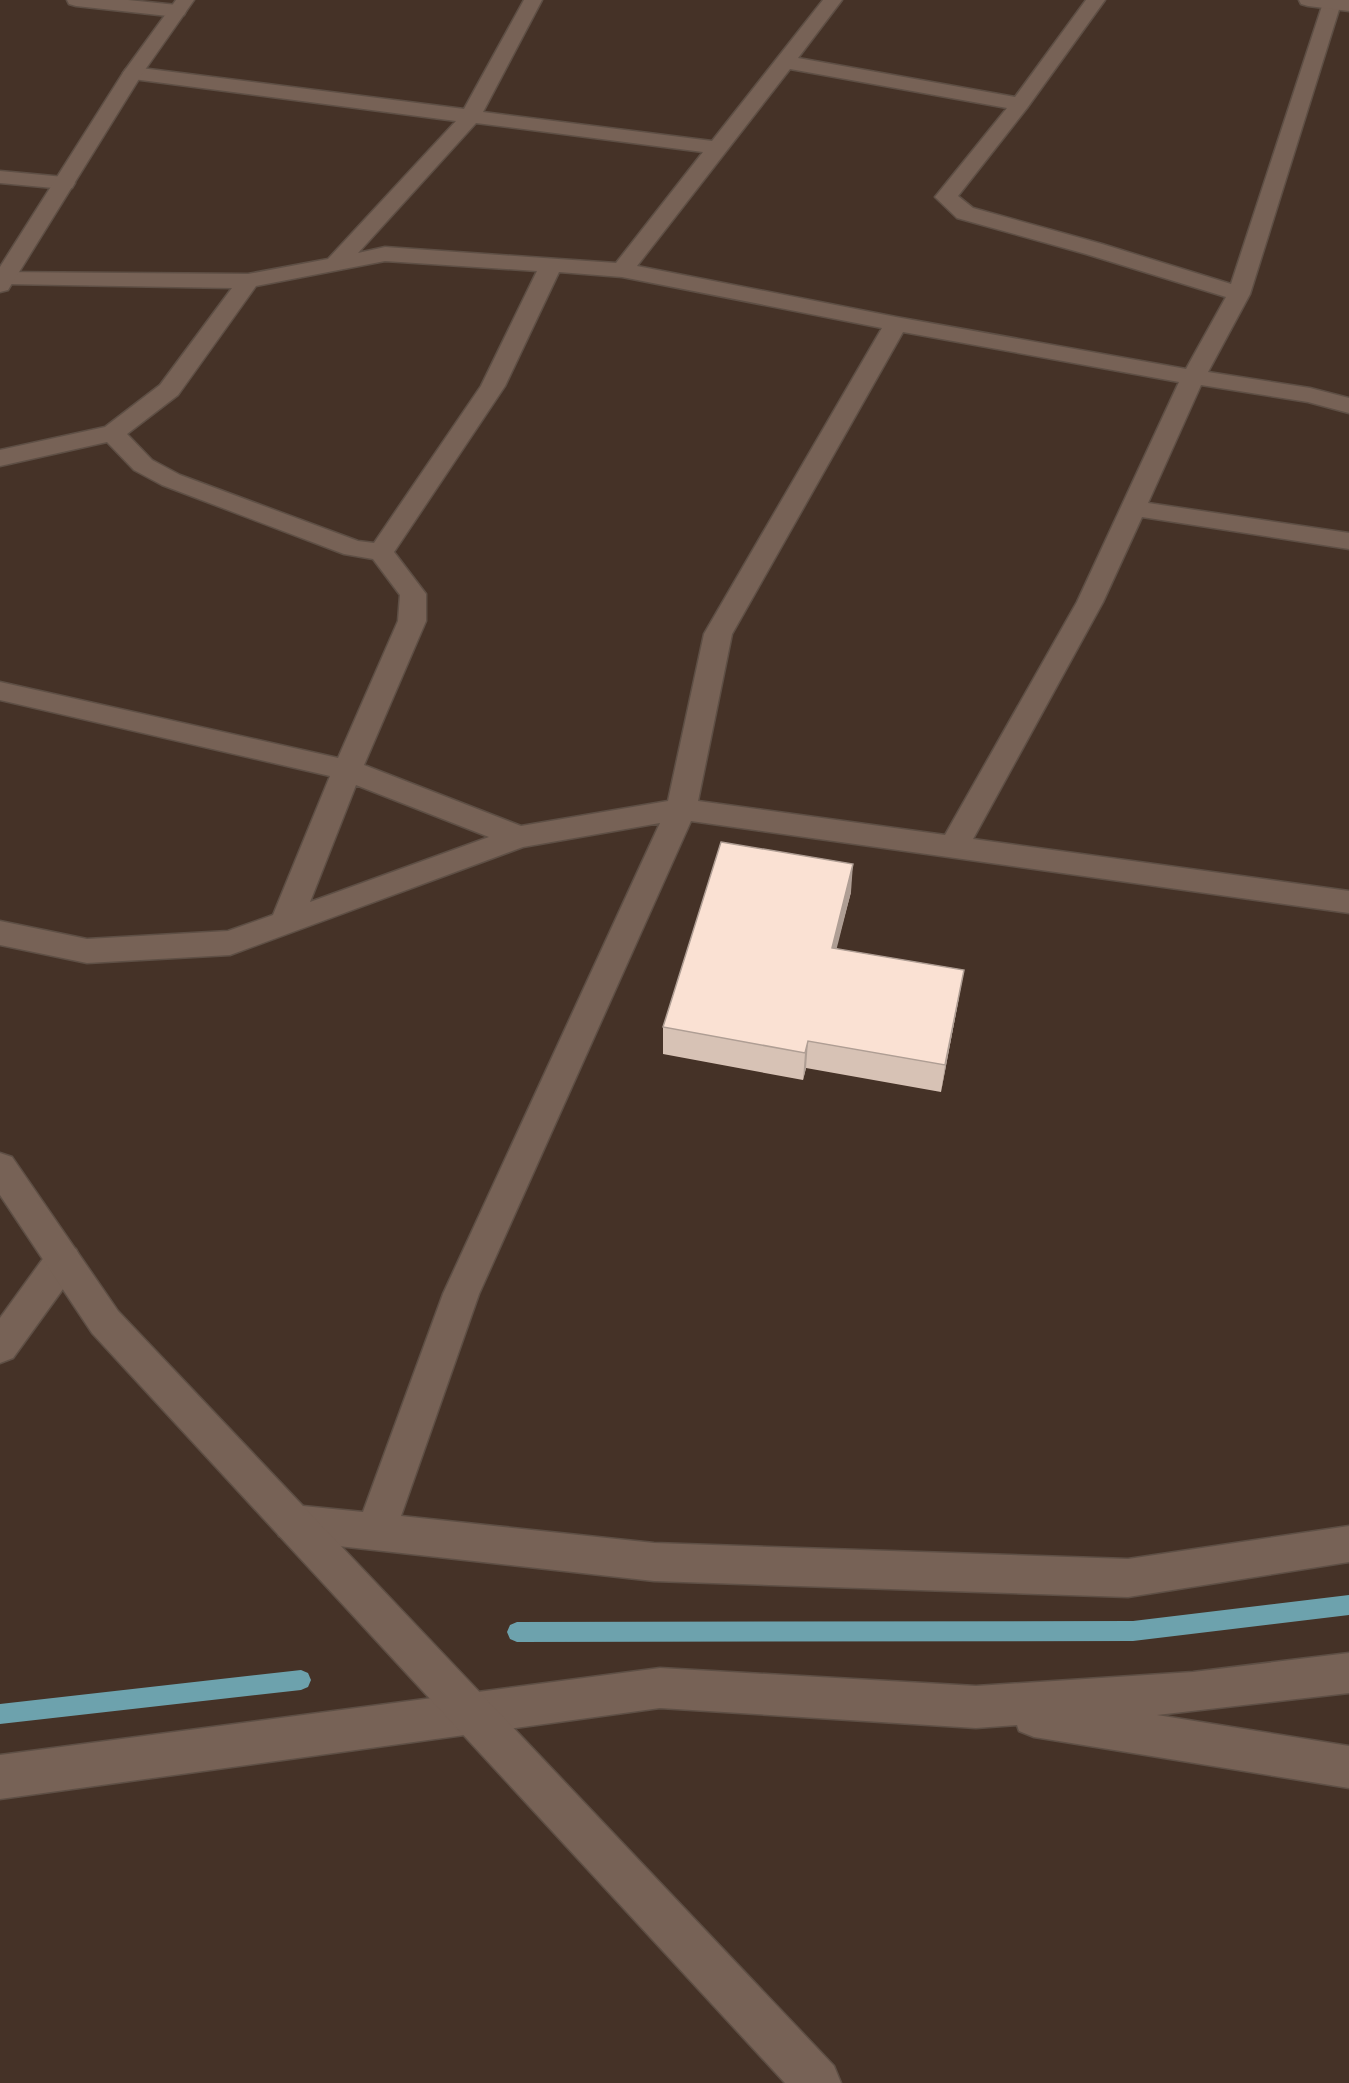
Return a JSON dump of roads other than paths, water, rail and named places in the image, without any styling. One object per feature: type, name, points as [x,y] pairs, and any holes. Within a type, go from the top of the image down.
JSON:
[{"type":"street","points":[[76,0],[181,6]]},
{"type":"street","points":[[335,264],[470,117],[533,0]]},
{"type":"street","points":[[622,270],[833,0]]},
{"type":"street","points":[[1096,0],[1020,104],[946,197],[965,213],[1094,249],[1239,294]]},
{"type":"street","points":[[953,847],[1090,602],[1193,377],[1239,294],[1331,2]]},
{"type":"street","points":[[3,281],[133,73],[181,6]]},
{"type":"street","points":[[785,62],[1020,104]]},
{"type":"street","points":[[133,73],[717,148]]},
{"type":"street","points":[[0,177],[64,183]]},
{"type":"street","points":[[3,281],[248,281],[385,254],[622,270],[896,324],[1193,377],[1310,395],[1349,406]]},
{"type":"street","points":[[381,552],[493,386],[551,266]]},
{"type":"street","points":[[0,458],[113,434],[169,390],[248,281]]},
{"type":"street","points":[[376,1531],[461,1294],[681,808],[718,634],[896,324]]},
{"type":"street","points":[[113,434],[143,465],[171,480],[353,548],[381,552],[413,594],[412,621],[347,770],[286,922]]},
{"type":"street","points":[[1132,508],[1349,541]]},
{"type":"street","points":[[0,691],[347,770],[519,837]]},
{"type":"street","points":[[0,933],[87,951],[230,943],[519,837],[681,808],[1349,902]]},
{"type":"street","points":[[0,1167],[105,1322],[817,2083]]},
{"type":"street","points":[[0,1347],[63,1260]]},
{"type":"street","points":[[293,1523],[654,1562],[1128,1578],[1349,1544]]},
{"type":"street","points":[[976,1707],[1193,1692],[1349,1672]]},
{"type":"street","points":[[0,1777],[660,1688],[976,1707],[1349,1767]]},
{"type":"waterway","points":[[517,1632],[1133,1631],[1349,1605]]},
{"type":"waterway","points":[[0,1714],[301,1680]]}]
